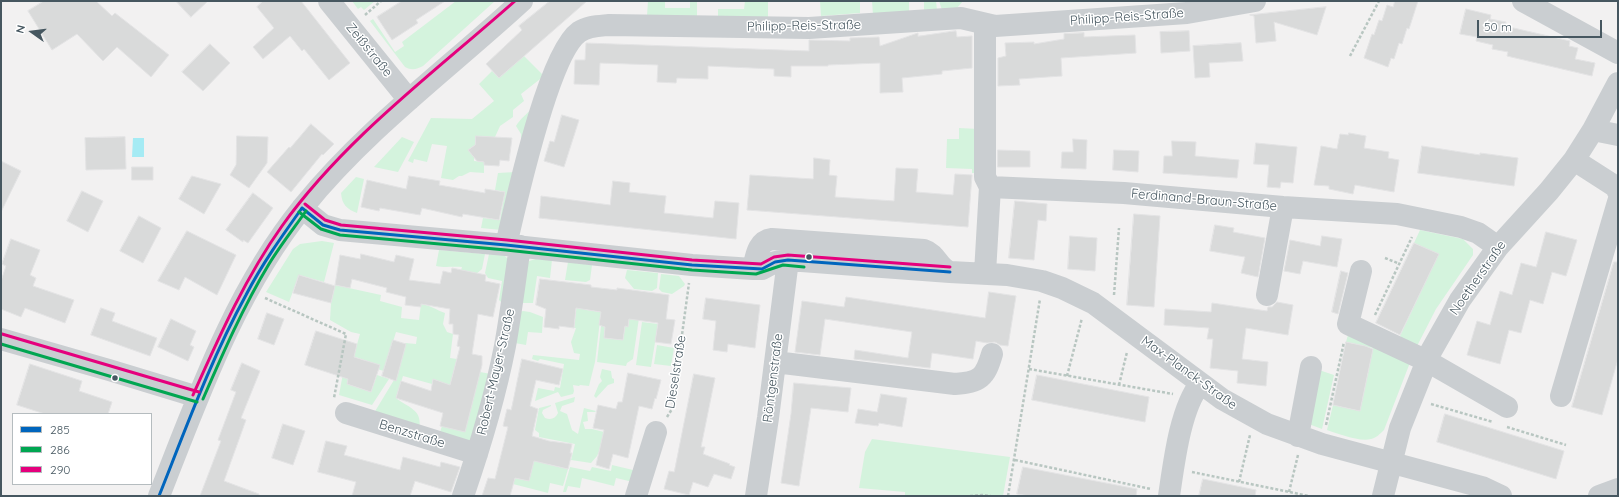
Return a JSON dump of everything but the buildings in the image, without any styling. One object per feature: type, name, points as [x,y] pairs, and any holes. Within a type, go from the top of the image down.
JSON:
[{"type":"street","name":"Zeißstraße","points":[[329,1],[409,100]]},
{"type":"street","points":[[159,496],[198,397],[226,334],[264,264],[302,208],[340,165],[409,100],[522,1]]},
{"type":"street","name":"Philipp-Reis-Straße","points":[[513,246],[527,163],[548,90],[567,46],[578,33],[585,29],[609,26],[817,28],[962,18],[995,26],[1187,13],[1255,1]]},
{"type":"street","points":[[1523,1],[1618,53]]},
{"type":"street","points":[[985,24],[985,176],[990,187],[985,273]]},
{"type":"street","name":"Noetherstraße","points":[[1383,496],[1400,428],[1427,361],[1460,300],[1498,247],[1549,191],[1574,160],[1593,130],[1612,106],[1618,83]]},
{"type":"street","points":[[1593,130],[1618,135]]},
{"type":"street","points":[[1574,160],[1616,187],[1618,192]]},
{"type":"street","name":"Ferdinand-Braun-Straße","points":[[990,187],[1124,193],[1282,207],[1397,214],[1462,227],[1478,233],[1498,247]]},
{"type":"street","points":[[1561,396],[1618,202]]},
{"type":"street","points":[[1267,295],[1282,207]]},
{"type":"street","name":"Max-Planck-Straße","points":[[302,208],[323,225],[340,230],[753,269],[762,269],[775,262],[788,260],[950,272],[1007,274],[1042,281],[1086,299],[1107,312],[1132,331],[1196,390],[1222,399],[1267,424],[1307,440],[1482,487],[1501,496]]},
{"type":"street","points":[[753,269],[759,247],[766,241],[772,239],[924,250],[931,253],[944,269],[950,272]]},
{"type":"street","name":"Robert-Mayer-Straße","points":[[463,496],[486,423],[504,348],[513,246]]},
{"type":"street","name":"Röntgenstraße","points":[[756,496],[776,362],[788,260]]},
{"type":"street","points":[[1361,271],[1357,329],[1427,361],[1508,407]]},
{"type":"street","points":[[1,340],[198,397]]},
{"type":"street","points":[[776,362],[955,384],[969,383],[981,378],[988,367],[992,354]]},
{"type":"street","points":[[1307,440],[1311,367]]},
{"type":"street","points":[[1170,495],[1185,414],[1196,390]]},
{"type":"street","name":"Benzstraße","points":[[346,413],[477,454]]},
{"type":"street","points":[[636,496],[656,432]]},
{"type":"street","points":[[1599,496],[1618,489]]},
{"type":"path","points":[[1350,56],[1380,1]]},
{"type":"path","points":[[1289,492],[1307,440],[1357,329],[1400,264],[1421,218]]},
{"type":"path","points":[[1107,312],[1114,298],[1119,228]]},
{"type":"path","points":[[1385,258],[1400,264]]},
{"type":"path","name":"Dieselstraße","points":[[656,432],[672,409],[692,264]]},
{"type":"path","points":[[1008,496],[1042,281]]},
{"type":"path","points":[[248,291],[346,334],[334,398],[339,407],[346,413]]},
{"type":"path","points":[[1067,376],[1086,299]]},
{"type":"path","points":[[1119,385],[1132,331]]},
{"type":"path","points":[[1029,369],[1119,385],[1196,390]]},
{"type":"path","points":[[1412,398],[1566,444]]},
{"type":"path","points":[[1239,482],[1254,417]]},
{"type":"path","points":[[1014,460],[1170,495]]},
{"type":"path","points":[[1174,468],[1309,496]]},
{"type":"path","points":[[970,496],[991,496]]},
{"type":"green space","points":[[352,1],[375,1],[364,10],[361,7],[358,9]]},
{"type":"green space","points":[[456,1],[495,1],[423,66],[417,69],[405,67],[370,21],[373,19],[395,52],[404,46],[402,42]]},
{"type":"green space","points":[[648,1],[665,1],[665,8],[690,8],[690,1],[697,1],[697,17],[647,16]]},
{"type":"green space","points":[[745,1],[768,1],[768,18],[718,18],[718,9],[744,9]]},
{"type":"green space","points":[[820,1],[860,1],[860,13],[821,16]]},
{"type":"green space","points":[[872,1],[909,1],[909,12],[873,15]]},
{"type":"green space","points":[[924,1],[936,1],[937,10],[924,11]]},
{"type":"green space","points":[[939,1],[963,1],[957,8],[942,10]]},
{"type":"green space","points":[[523,55],[544,76],[521,94],[524,101],[513,110],[513,117],[500,126],[495,137],[476,137],[475,145],[468,150],[474,157],[474,161],[484,162],[484,173],[470,172],[453,180],[441,178],[447,146],[432,144],[427,162],[414,159],[413,163],[408,161],[431,118],[472,119],[494,101],[479,84],[492,71],[499,78]]},
{"type":"green space","points":[[534,106],[524,141],[521,139],[521,134],[516,126]]},
{"type":"green space","points":[[959,128],[979,129],[979,173],[972,173],[972,169],[946,168],[947,139],[959,139]]},
{"type":"green space","points":[[402,137],[414,142],[398,172],[374,167]]},
{"type":"green space","points":[[515,172],[501,230],[481,228],[483,218],[500,220],[505,192],[495,190],[498,173]]},
{"type":"green space","points":[[356,177],[364,179],[357,213],[350,210],[346,206],[341,193]]},
{"type":"green space","points":[[1420,230],[1463,239],[1473,249],[1473,255],[1436,309],[1415,350],[1400,336],[1438,255],[1414,243]]},
{"type":"green space","points":[[322,241],[334,243],[324,282],[299,275],[289,302],[266,292],[293,249],[300,244]]},
{"type":"green space","points":[[439,250],[485,254],[482,269],[474,276],[460,273],[462,267],[436,266]]},
{"type":"green space","points":[[489,254],[504,255],[510,261],[505,303],[499,300],[502,281],[488,278],[485,273]]},
{"type":"green space","points":[[536,259],[552,260],[550,278],[537,276],[533,303],[523,303],[521,302],[527,264],[529,261]]},
{"type":"green space","points":[[568,262],[592,265],[590,280],[586,282],[565,280]]},
{"type":"green space","points":[[627,270],[658,273],[657,288],[652,291],[634,289],[625,278]]},
{"type":"green space","points":[[661,274],[679,276],[685,284],[672,294],[662,292],[659,289]]},
{"type":"green space","points":[[335,285],[381,295],[380,301],[402,307],[401,318],[419,320],[421,304],[445,313],[443,324],[447,332],[453,334],[450,358],[457,359],[450,385],[480,372],[491,374],[470,442],[440,432],[442,426],[471,406],[436,411],[443,383],[433,379],[432,384],[403,376],[396,398],[414,410],[417,414],[420,424],[419,431],[374,413],[394,380],[405,343],[416,344],[417,337],[396,332],[384,371],[366,366],[367,361],[355,357],[347,384],[371,392],[377,375],[389,379],[372,405],[339,395],[348,346],[356,348],[360,334],[351,332],[330,320],[331,303]]},
{"type":"green space","points":[[577,303],[587,310],[601,312],[595,362],[589,386],[573,385],[573,394],[561,397],[558,392],[535,401],[538,388],[554,391],[555,387],[560,388],[564,364],[540,359],[538,361],[532,359],[533,355],[579,360],[580,354],[574,353],[571,342],[576,328],[574,328]]},
{"type":"green space","points":[[523,311],[543,317],[542,333],[528,332],[526,345],[515,343],[520,312]]},
{"type":"green space","points":[[629,317],[639,318],[633,359],[627,363],[626,366],[597,362],[601,326],[605,326],[604,338],[623,340],[625,326],[628,326]]},
{"type":"green space","points":[[642,322],[658,324],[651,367],[636,365]]},
{"type":"green space","points":[[1349,331],[1411,360],[1384,430],[1376,437],[1366,440],[1355,439],[1327,430],[1333,405],[1360,411],[1373,348],[1346,342]]},
{"type":"green space","points":[[657,345],[674,348],[671,366],[654,364]]},
{"type":"green space","points":[[602,369],[611,371],[614,383],[608,385],[596,398],[594,396],[599,384],[602,381],[600,377]]},
{"type":"green space","points":[[1316,369],[1334,375],[1322,429],[1306,423]]},
{"type":"green space","points":[[575,397],[574,402],[562,406],[560,411],[567,414],[572,430],[578,434],[584,408],[596,411],[587,412],[588,421],[583,422],[585,429],[608,433],[597,456],[591,463],[571,460],[575,444],[539,437],[539,433],[535,430],[539,408],[551,405],[543,410],[542,413],[545,418],[553,418],[556,417],[558,413],[555,403]]},
{"type":"green space","points":[[872,439],[1010,457],[1003,496],[905,496],[905,492],[859,488],[865,452]]},
{"type":"green space","points":[[532,449],[550,465],[568,469],[563,486],[550,483],[548,493],[513,484],[515,478],[529,481]]},
{"type":"green space","points":[[612,465],[633,470],[633,482],[616,478],[614,486],[582,478],[580,488],[568,486],[566,492],[563,492],[570,467],[590,471],[592,467],[611,471]]},
{"type":"water","points":[[133,138],[144,138],[144,157],[132,157]]},
{"type":"transit line","name":"290","points":[[193,395],[244,287],[282,226],[307,194],[362,135],[392,107],[515,1]]},
{"type":"transit line","name":"290","points":[[305,204],[325,220],[341,225],[507,240],[692,260],[761,264],[774,257],[788,255],[950,267]]},
{"type":"transit line","name":"285","points":[[302,208],[323,225],[340,230],[506,245],[692,265],[762,269],[775,262],[788,260],[950,272]]},
{"type":"transit line","name":"285","points":[[159,496],[200,394],[233,319],[265,261],[302,208]]},
{"type":"transit line","name":"286","points":[[203,399],[234,330],[260,280],[269,264],[306,211]]},
{"type":"transit line","name":"286","points":[[299,212],[321,229],[340,235],[506,250],[692,270],[756,274],[783,265],[804,267]]},
{"type":"transit line","name":"290","points":[[2,334],[199,392]]},
{"type":"transit line","name":"286","points":[[1,344],[197,402]]}]
